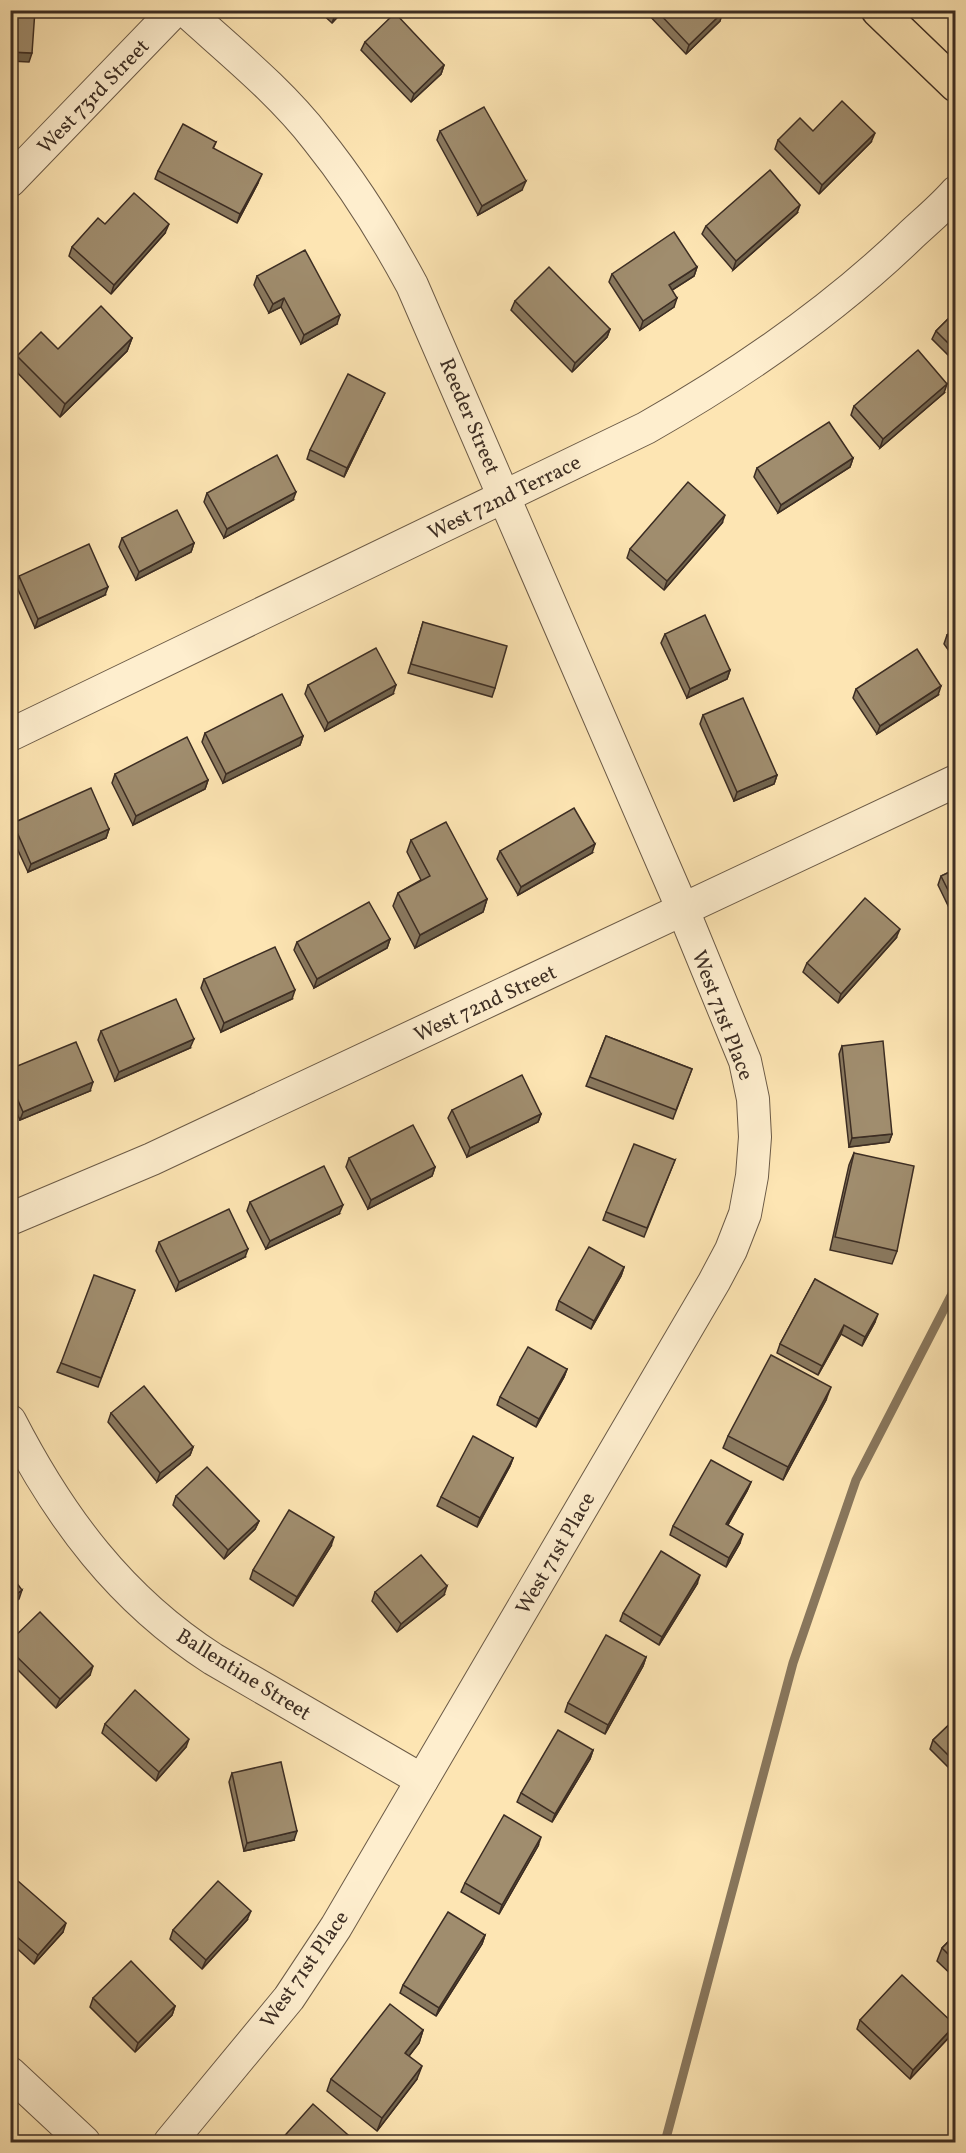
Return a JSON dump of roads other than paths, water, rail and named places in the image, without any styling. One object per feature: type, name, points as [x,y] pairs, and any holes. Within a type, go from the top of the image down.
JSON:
[{"type":"main road","points":[[878,10],[956,85]]},
{"type":"street","name":"West 73rd Street","points":[[10,181],[175,10]]},
{"type":"street","name":"Reeder Street","points":[[185,10],[265,84],[316,137],[377,221],[432,326],[683,910]]},
{"type":"street","name":"West 72nd Terrace","points":[[10,735],[646,428],[734,375],[810,323],[862,282],[956,192]]},
{"type":"street","name":"West 72nd Street","points":[[10,1219],[152,1159],[956,781]]},
{"type":"street","name":"West 71st Place","points":[[170,2142],[289,1998],[336,1927],[731,1250],[745,1214],[755,1137],[753,1099],[745,1061],[683,910]]},
{"type":"street","name":"Ballentine Street","points":[[10,1421],[34,1468],[86,1545],[136,1599],[185,1641],[213,1659],[422,1780]]},
{"type":"street","points":[[10,2073],[84,2142]]},
{"type":"waterway","points":[[665,2142],[793,1663],[856,1480],[956,1286]]}]
